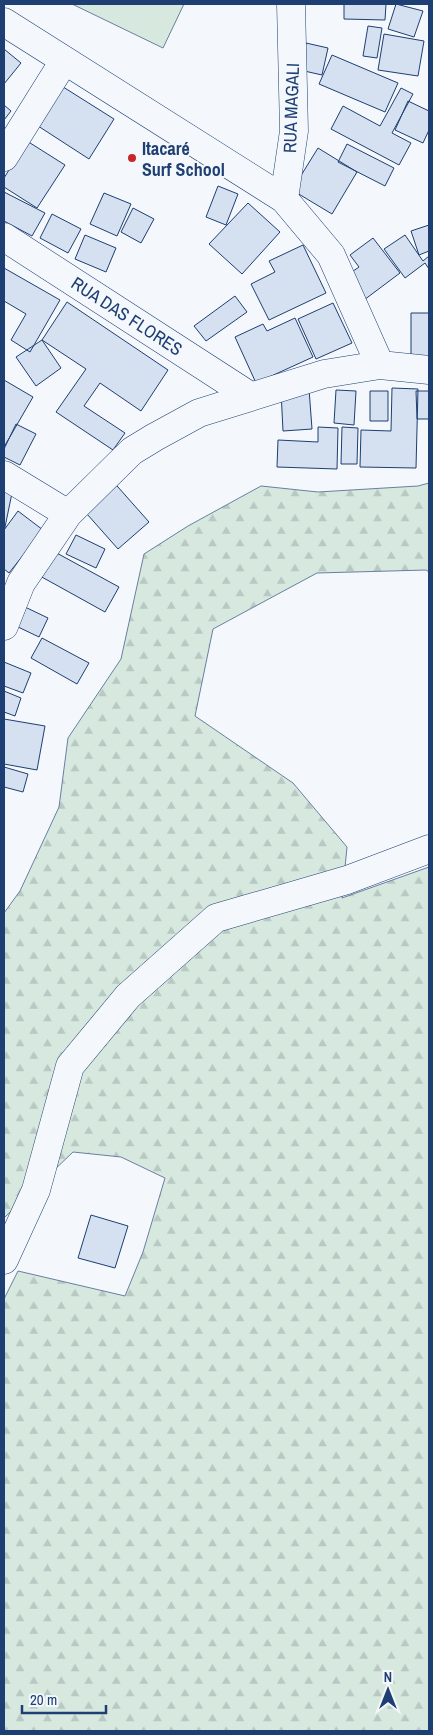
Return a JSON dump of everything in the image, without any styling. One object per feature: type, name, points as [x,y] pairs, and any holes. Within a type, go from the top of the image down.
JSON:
[{"type":"street","name":"RUA MAGALI","points":[[284,199],[294,131],[291,4]]},
{"type":"street","points":[[4,22],[284,199],[331,255],[380,365]]},
{"type":"street","points":[[4,157],[64,61]]},
{"type":"street","name":"RUA DAS FLORES","points":[[4,237],[250,396]]},
{"type":"street","points":[[4,626],[21,584],[68,514],[132,452],[155,436],[199,413],[324,374],[380,365],[429,370]]},
{"type":"street","points":[[4,475],[68,514]]},
{"type":"street","points":[[4,1260],[36,1190],[70,1066],[128,996],[216,918],[348,880],[429,848]]},
{"type":"green space","points":[[72,4],[184,4],[163,48]]},
{"type":"green space","points":[[429,483],[429,572],[426,570],[317,573],[213,629],[195,716],[293,783],[347,847],[342,898],[429,867],[429,1731],[4,1731],[4,1299],[18,1271],[125,1296],[143,1252],[165,1178],[121,1157],[73,1152],[4,1218],[4,913],[20,891],[59,807],[68,738],[121,659],[144,554],[188,526],[261,486],[318,492],[418,486]]},
{"type":"building","points":[[344,4],[386,4],[385,20],[344,19]]},
{"type":"building","points":[[396,4],[423,11],[414,37],[388,29]]},
{"type":"building","points":[[368,26],[382,28],[377,58],[363,56]]},
{"type":"building","points":[[384,34],[424,41],[418,76],[378,70]]},
{"type":"building","points":[[306,43],[328,48],[322,75],[300,70]]},
{"type":"building","points":[[4,49],[21,63],[4,84]]},
{"type":"building","points":[[332,55],[398,83],[385,112],[319,84]]},
{"type":"building","points":[[60,85],[114,119],[89,159],[35,124]]},
{"type":"building","points":[[401,88],[413,94],[392,133],[411,143],[399,165],[331,129],[343,106],[380,126]]},
{"type":"building","points":[[408,101],[429,111],[429,130],[423,143],[395,130]]},
{"type":"building","points":[[4,105],[11,111],[4,120]]},
{"type":"building","points":[[27,141],[65,165],[37,208],[4,187],[4,178]]},
{"type":"building","points":[[347,144],[394,168],[385,186],[338,162]]},
{"type":"building","points":[[318,148],[357,172],[332,214],[292,190]]},
{"type":"building","points":[[218,186],[238,194],[226,225],[206,217]]},
{"type":"building","points":[[4,192],[45,213],[32,236],[4,221]]},
{"type":"building","points":[[104,193],[131,204],[117,236],[90,224]]},
{"type":"building","points":[[248,203],[280,232],[242,274],[209,244]]},
{"type":"building","points":[[133,208],[154,219],[141,243],[121,232]]},
{"type":"building","points":[[52,214],[81,229],[68,253],[40,238]]},
{"type":"building","points":[[429,225],[429,251],[419,255],[411,231]]},
{"type":"building","points":[[85,235],[116,248],[106,272],[75,259]]},
{"type":"building","points":[[405,235],[423,261],[429,256],[429,269],[425,263],[405,278],[384,249]]},
{"type":"building","points":[[373,238],[400,273],[364,300],[346,276],[359,267],[350,255]]},
{"type":"building","points":[[303,245],[326,293],[269,320],[251,284],[275,272],[269,261]]},
{"type":"building","points":[[4,268],[60,300],[30,352],[11,340],[26,314],[4,301]]},
{"type":"building","points":[[235,296],[247,312],[206,341],[194,326]]},
{"type":"building","points":[[67,302],[168,370],[141,411],[100,383],[84,406],[125,433],[113,450],[56,412],[86,369],[42,340]]},
{"type":"building","points":[[333,303],[352,343],[316,359],[298,319]]},
{"type":"building","points":[[411,313],[429,313],[429,361],[411,361]]},
{"type":"building","points":[[295,318],[313,357],[256,383],[235,337],[263,324],[267,331]]},
{"type":"building","points":[[42,340],[61,368],[36,386],[16,357]]},
{"type":"building","points":[[4,380],[33,397],[4,447]]},
{"type":"building","points":[[392,388],[418,389],[416,468],[360,467],[361,430],[391,431]]},
{"type":"building","points":[[309,389],[312,429],[283,431],[281,391]]},
{"type":"building","points":[[336,390],[356,391],[354,425],[334,423]]},
{"type":"building","points":[[370,391],[388,391],[388,421],[370,421]]},
{"type":"building","points":[[416,391],[429,391],[429,419],[417,419]]},
{"type":"building","points":[[16,424],[36,434],[20,465],[4,457],[4,449]]},
{"type":"building","points":[[318,427],[338,428],[337,469],[277,467],[278,440],[318,442]]},
{"type":"building","points":[[342,427],[358,428],[357,464],[341,464]]},
{"type":"building","points":[[110,478],[149,522],[118,549],[79,505]]},
{"type":"building","points":[[4,491],[12,493],[4,532]]},
{"type":"building","points":[[18,511],[43,530],[9,573],[4,569],[4,530]]},
{"type":"building","points":[[76,535],[105,549],[96,568],[66,554]]},
{"type":"building","points":[[53,551],[119,587],[105,612],[40,576]]},
{"type":"building","points":[[25,607],[48,618],[39,637],[16,626]]},
{"type":"building","points":[[42,638],[89,663],[77,684],[31,658]]},
{"type":"building","points":[[4,662],[31,673],[23,693],[4,686]]},
{"type":"building","points":[[4,691],[21,698],[15,716],[4,712]]},
{"type":"building","points":[[4,719],[45,726],[37,770],[4,764]]},
{"type":"building","points":[[4,767],[28,774],[23,792],[4,787]]},
{"type":"building","points":[[91,1215],[128,1226],[115,1268],[78,1258]]},
{"type":"place","name":"Itacaré Surf School","points":[[132,158]]}]
